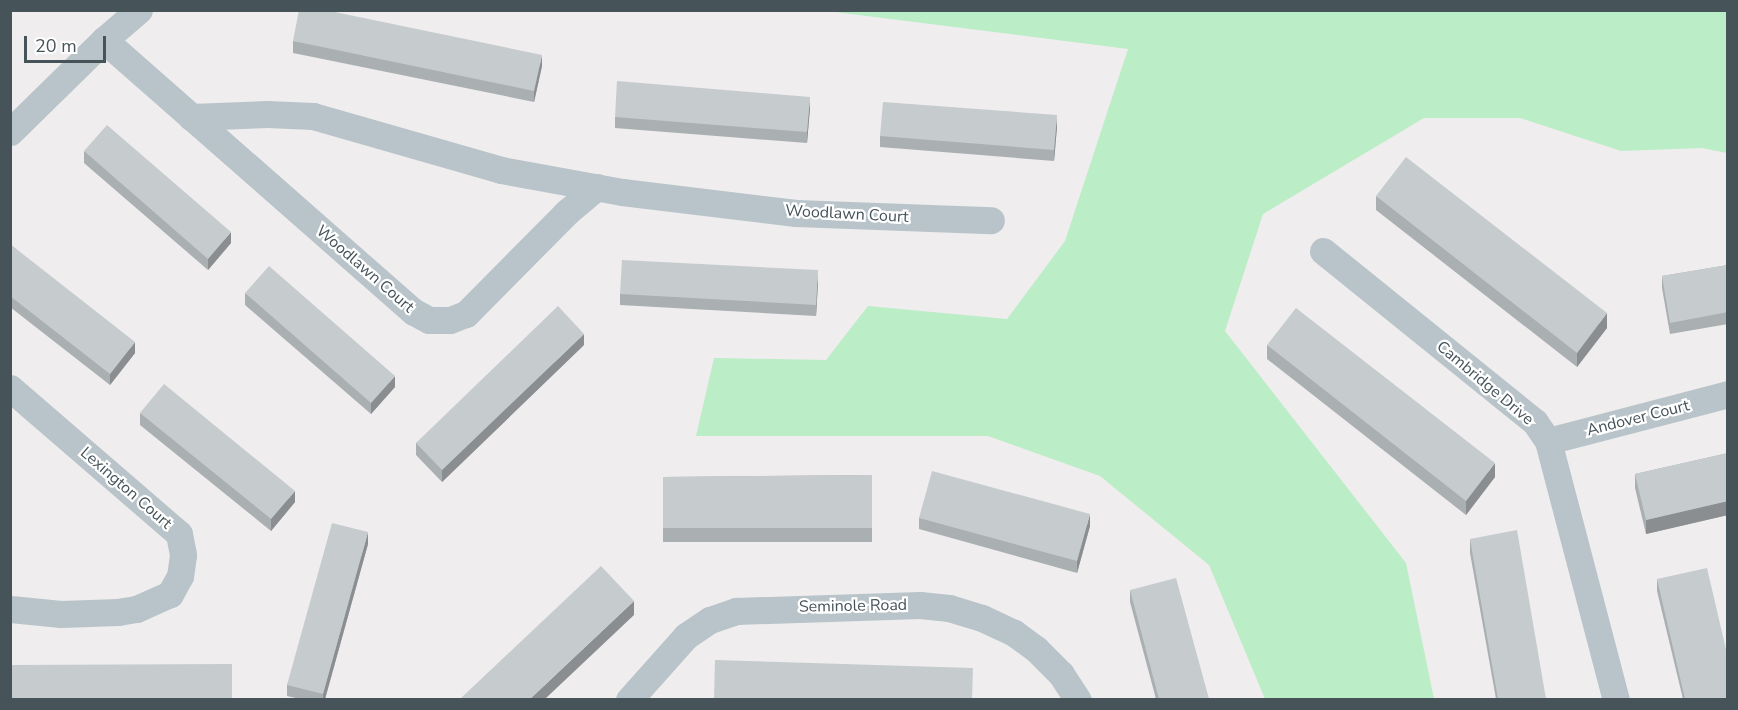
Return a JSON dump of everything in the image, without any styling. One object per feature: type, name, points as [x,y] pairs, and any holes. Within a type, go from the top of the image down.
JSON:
[{"type":"street","points":[[10,132],[104,40],[139,10]]},
{"type":"street","name":"Woodlawn Court","points":[[104,40],[414,312],[429,320],[450,320],[466,314],[567,212],[597,187]]},
{"type":"street","name":"Woodlawn Court","points":[[191,117],[267,114],[313,116],[501,170],[597,187],[796,213],[991,220]]},
{"type":"street","name":"Cambridge Drive","points":[[1323,251],[1535,422],[1548,441],[1616,699]]},
{"type":"street","name":"Lexington Court","points":[[10,388],[179,534],[183,555],[180,576],[170,594],[136,609],[61,614],[10,609]]},
{"type":"street","name":"Andover Court","points":[[1548,441],[1728,394]]},
{"type":"street","name":"Seminole Road","points":[[629,699],[686,636],[710,620],[736,611],[920,605],[949,608],[982,618],[1014,633],[1061,674],[1078,699]]},
{"type":"green space","points":[[827,11],[1727,11],[1727,153],[1702,148],[1621,151],[1520,118],[1424,118],[1263,214],[1225,331],[1406,563],[1434,699],[1265,699],[1209,565],[1100,476],[988,436],[696,436],[714,358],[826,360],[868,306],[1007,319],[1065,241],[1128,49]]},
{"type":"building","points":[[299,10],[325,10],[542,55],[534,91],[293,41]]},
{"type":"building","points":[[617,81],[810,97],[807,132],[615,117]]},
{"type":"building","points":[[883,102],[1057,115],[1054,150],[880,136]]},
{"type":"building","points":[[107,125],[231,232],[208,259],[84,151]]},
{"type":"building","points":[[1406,157],[1607,313],[1577,353],[1376,196]]},
{"type":"building","points":[[10,244],[135,342],[110,374],[10,296]]},
{"type":"building","points":[[622,260],[818,270],[816,305],[620,294]]},
{"type":"building","points":[[1728,265],[1728,312],[1670,323],[1662,276]]},
{"type":"building","points":[[269,266],[395,376],[371,403],[245,293]]},
{"type":"building","points":[[558,306],[584,334],[442,470],[416,443]]},
{"type":"building","points":[[1296,308],[1495,463],[1466,501],[1267,345]]},
{"type":"building","points":[[164,384],[295,491],[271,519],[140,413]]},
{"type":"building","points":[[1728,453],[1728,501],[1646,520],[1635,474]]},
{"type":"building","points":[[932,471],[1090,514],[1077,561],[919,518]]},
{"type":"building","points":[[872,475],[872,528],[663,528],[663,477]]},
{"type":"building","points":[[332,523],[368,532],[323,694],[287,685]]},
{"type":"building","points":[[1517,530],[1546,699],[1498,699],[1470,539]]},
{"type":"building","points":[[601,566],[634,601],[530,699],[460,699]]},
{"type":"building","points":[[1707,568],[1728,658],[1728,699],[1685,699],[1657,579]]},
{"type":"building","points":[[1176,578],[1209,699],[1159,699],[1130,590]]},
{"type":"building","points":[[715,660],[973,668],[972,699],[714,699]]},
{"type":"building","points":[[232,664],[232,699],[10,699],[10,665]]}]
